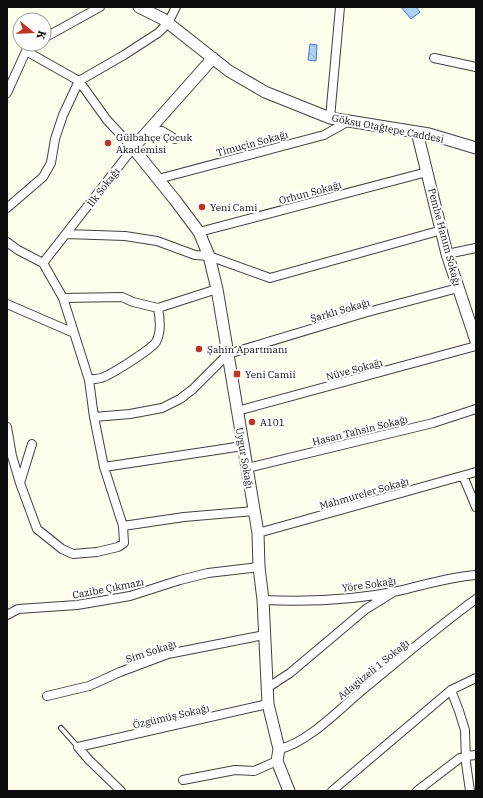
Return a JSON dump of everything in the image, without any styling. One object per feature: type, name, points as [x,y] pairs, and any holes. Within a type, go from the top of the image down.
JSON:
[{"type":"street","points":[[52,34],[100,7]]},
{"type":"street","name":"Göksu Otağtepe Caddesi","points":[[139,7],[163,19],[229,71],[265,92],[330,118],[429,134],[476,148]]},
{"type":"street","points":[[7,208],[43,177],[51,163],[55,139],[63,115],[79,81],[153,37],[168,23],[176,7]]},
{"type":"street","points":[[330,118],[340,7]]},
{"type":"street","points":[[7,93],[26,52]]},
{"type":"street","points":[[28,52],[79,81],[107,120],[133,148]]},
{"type":"street","name":"İlk Sokağı","points":[[43,263],[133,148],[213,58]]},
{"type":"street","points":[[434,58],[476,67]]},
{"type":"street","name":"Timuçin Sokağı","points":[[158,179],[324,135],[349,121]]},
{"type":"street","points":[[147,132],[162,131],[175,139]]},
{"type":"street","name":"Pembe Hanım Sokağı","points":[[417,132],[447,254],[476,341]]},
{"type":"street","name":"Uygur Sokağı","points":[[133,148],[199,232],[209,256],[217,289],[258,533],[268,704],[279,749],[277,761]]},
{"type":"street","name":"Orhun Sokağı","points":[[199,232],[427,172]]},
{"type":"street","points":[[66,234],[124,236],[157,241],[195,255],[209,256],[270,278],[442,230]]},
{"type":"street","points":[[7,242],[18,250],[43,263],[63,298],[89,380],[94,417],[104,467],[123,526],[124,543],[118,547],[97,552],[73,554],[62,549],[37,529],[12,456],[7,427]]},
{"type":"street","points":[[447,254],[476,248]]},
{"type":"street","name":"Şarklı Sokağı","points":[[228,354],[364,313],[458,288]]},
{"type":"street","points":[[63,298],[122,297],[133,302],[158,308],[217,289]]},
{"type":"street","points":[[7,304],[74,333]]},
{"type":"street","points":[[89,380],[101,378],[112,373],[150,348],[156,342],[160,326],[158,308]]},
{"type":"street","name":"Nüve Sokağı","points":[[237,411],[476,346]]},
{"type":"street","points":[[94,417],[130,414],[162,408],[180,399],[193,389],[228,354]]},
{"type":"street","name":"Hasan Tahsin Sokağı","points":[[247,468],[476,410]]},
{"type":"street","points":[[20,483],[32,444]]},
{"type":"street","points":[[104,467],[243,446]]},
{"type":"street","name":"Mahmureler Sokağı","points":[[258,533],[476,472]]},
{"type":"street","points":[[463,476],[476,507]]},
{"type":"street","points":[[123,526],[184,517],[254,510]]},
{"type":"street","name":"Cazibe Çıkmazı","points":[[7,615],[18,609],[77,605],[130,596],[180,580],[208,573],[259,567]]},
{"type":"street","name":"Yöre Sokağı","points":[[263,600],[343,598],[396,591],[458,576],[476,575]]},
{"type":"street","points":[[267,688],[290,673],[366,609],[396,591]]},
{"type":"street","name":"Adagüzeli 1 Sokaḡı","points":[[279,749],[289,747],[312,732],[476,599]]},
{"type":"street","name":"Sim Sokağı","points":[[47,696],[89,686],[120,672],[168,654],[264,635]]},
{"type":"street","points":[[332,791],[451,690],[476,678]]},
{"type":"street","points":[[451,690],[464,726],[470,791]]},
{"type":"street","name":"Özgümüş Sokağı","points":[[78,747],[268,704]]},
{"type":"street","points":[[78,747],[89,760],[121,791]]},
{"type":"street","points":[[417,791],[460,758],[476,755]]},
{"type":"street","points":[[183,780],[235,770],[254,771],[277,761],[289,791]]},
{"type":"lane","points":[[61,728],[78,747]]},
{"type":"water","points":[[401,7],[416,7],[420,12],[411,19]]},
{"type":"water","points":[[310,44],[317,45],[316,61],[308,60]]},
{"type":"place","name":"Gülbahçe Çocuk Akademisi","points":[[108,143]]},
{"type":"place","name":"Yeni Cami","points":[[202,207]]},
{"type":"place","name":"Şahin Apartmanı","points":[[199,349]]},
{"type":"place","name":"Yeni Camii","points":[[237,374]]},
{"type":"place","name":"A101","points":[[252,422]]}]
